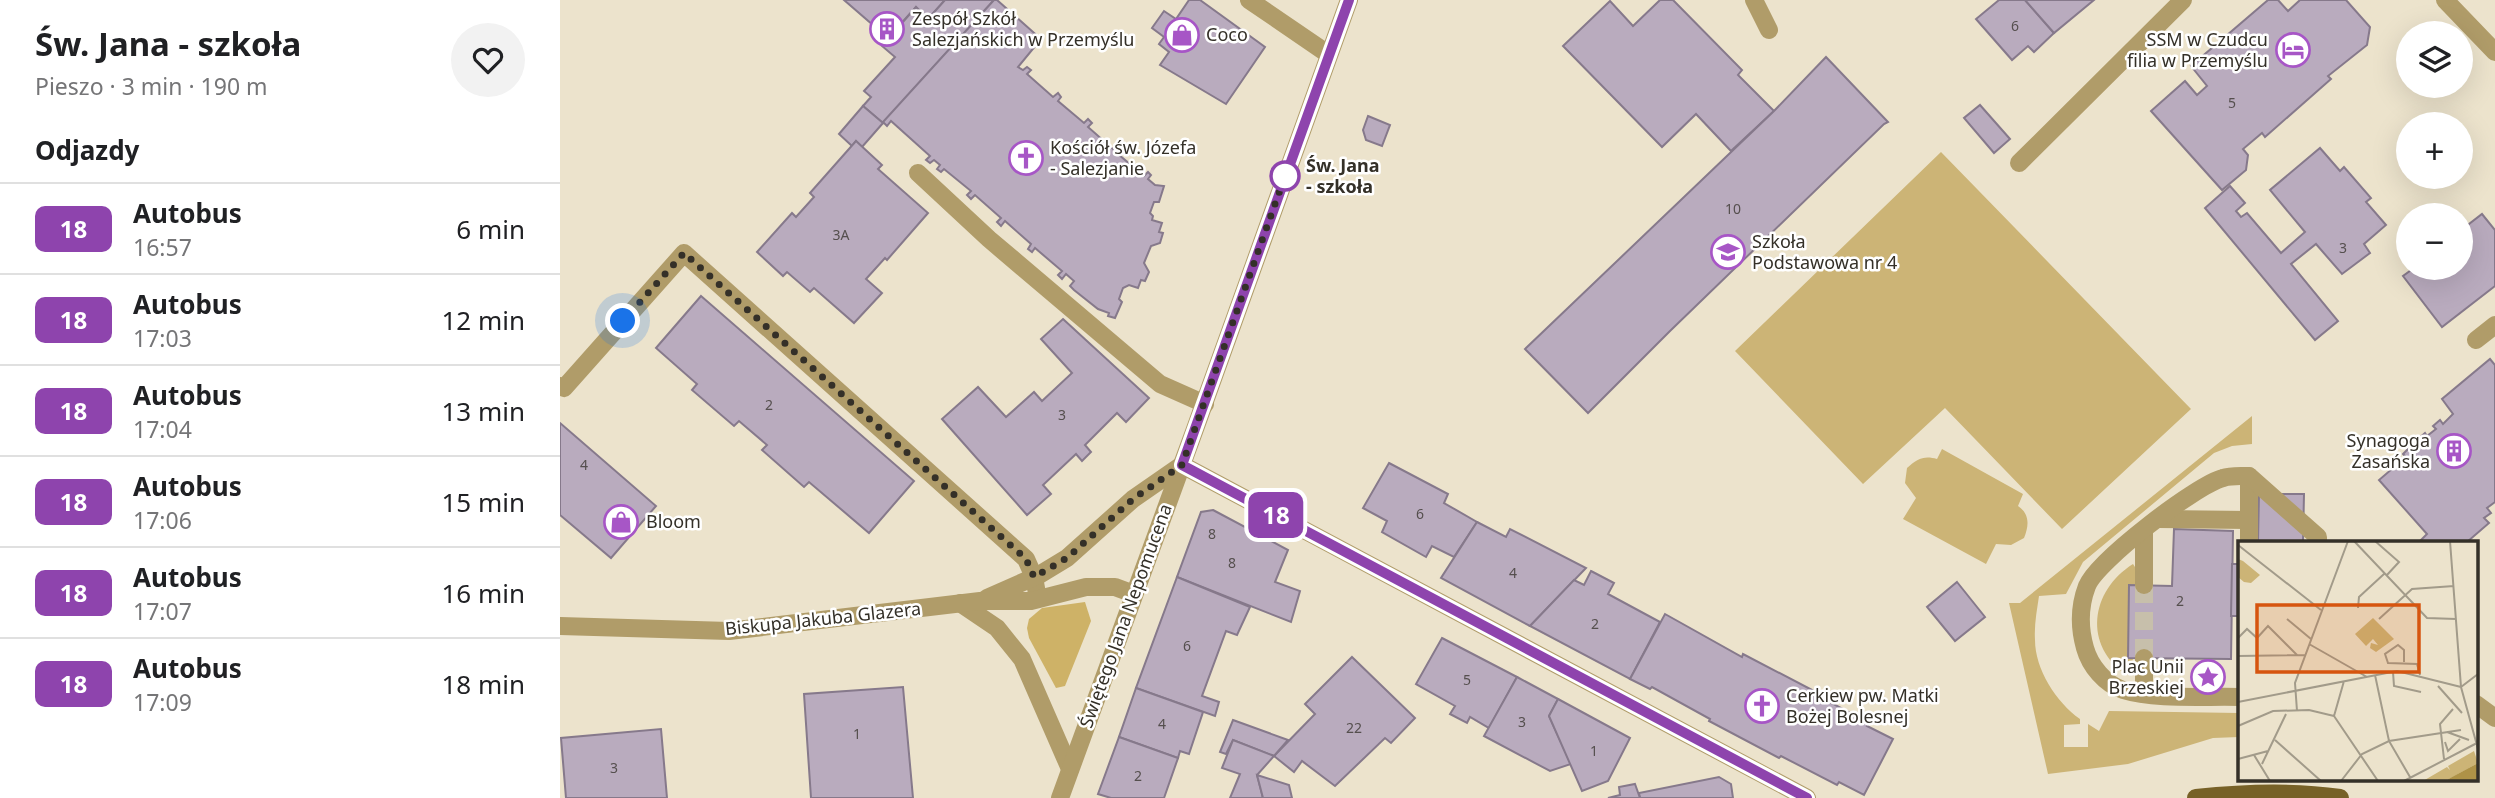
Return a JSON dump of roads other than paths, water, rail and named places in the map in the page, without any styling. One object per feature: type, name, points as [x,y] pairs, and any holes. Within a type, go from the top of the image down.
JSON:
[{"type":"main road","points":[[2196,798],[2231,794],[2282,794],[2340,798]]},
{"type":"street","points":[[1249,0],[1328,54]]},
{"type":"street","name":"Świętego Jana Nepomucena","points":[[1059,798],[1205,404],[1349,0]]},
{"type":"street","points":[[1754,0],[1769,30]]},
{"type":"street","points":[[2019,163],[2183,0]]},
{"type":"street","points":[[2445,0],[2495,52]]},
{"type":"street","points":[[918,173],[989,239],[1160,384],[1205,404]]},
{"type":"street","points":[[560,386],[564,388],[684,253],[1026,559],[1034,577],[1038,599]]},
{"type":"street","points":[[2476,340],[2495,325]]},
{"type":"street","points":[[1182,465],[1807,798]]},
{"type":"street","name":"Biskupa Jakuba Glazera","points":[[980,601],[1034,577],[1067,558],[1133,499],[1182,465]]},
{"type":"street","points":[[2249,476],[2249,530]]},
{"type":"street","points":[[2238,697],[2144,694],[2120,689],[2099,675],[2087,656],[2080,631],[2081,607],[2088,584],[2102,565],[2197,489],[2224,477],[2249,476],[2318,537],[2318,541]]},
{"type":"street","points":[[2159,519],[2249,530],[2265,541]]},
{"type":"street","points":[[2144,531],[2144,586]]},
{"type":"street","name":"Biskupa Jakuba Glazera","points":[[560,626],[729,631],[960,603],[1038,599],[1086,587],[1115,587],[1133,594]]},
{"type":"street","points":[[960,603],[997,628],[1022,659],[1070,769]]},
{"type":"street","points":[[2144,658],[2144,694]]},
{"type":"street","points":[[2478,705],[2495,718]]},
{"type":"tunnel","points":[[2144,585],[2144,658]]},
{"type":"place","name":"Zespół Szkół Salezjańskich w Przemyślu","points":[[887,29]]},
{"type":"place","name":"Coco","points":[[1182,35]]},
{"type":"place","name":"SSM w Czudcu filia w Przemyślu","points":[[2293,50]]},
{"type":"place","name":"Kościół św. Józefa - Salezjanie","points":[[1026,158]]},
{"type":"place","name":"Św. Jana - szkoła","points":[[1285,176]]},
{"type":"place","name":"Szkoła Podstawowa nr 4","points":[[1728,252]]},
{"type":"place","name":"Synagoga Zasańska","points":[[2454,451]]},
{"type":"place","name":"Bloom","points":[[621,522]]},
{"type":"place","name":"Plac Unii Brzeskiej","points":[[2208,677]]},
{"type":"place","name":"Cerkiew pw. Matki Bożej Bolesnej","points":[[1762,706]]}]
